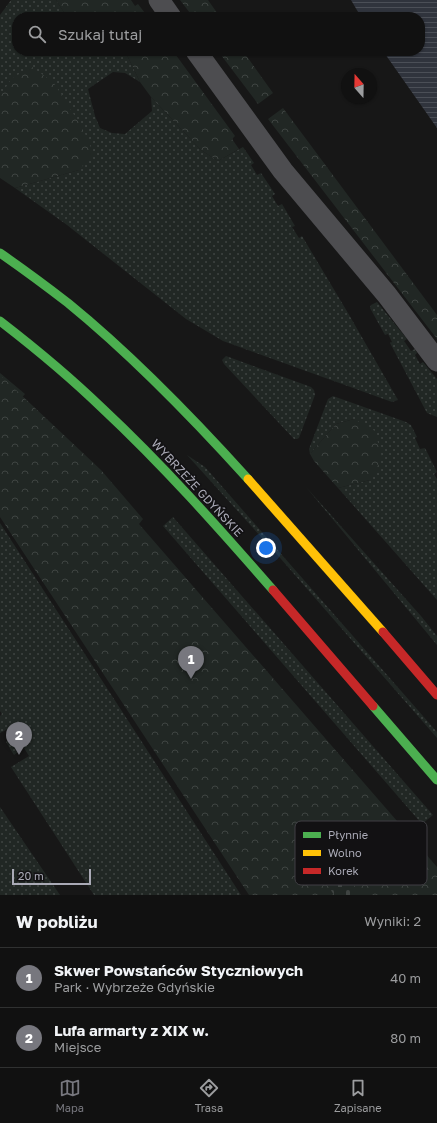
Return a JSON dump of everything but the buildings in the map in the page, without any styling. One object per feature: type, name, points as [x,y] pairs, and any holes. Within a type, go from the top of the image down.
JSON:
[{"type":"main road","points":[[0,253],[39,280],[69,304],[122,351],[199,426],[256,485],[437,695]]},
{"type":"main road","name":"WYBRZEŻE GDYŃSKIE","points":[[0,322],[30,344],[67,376],[136,441],[212,522],[437,780]]},
{"type":"street","points":[[159,0],[168,12]]},
{"type":"street","points":[[200,56],[283,171],[387,295],[437,361]]},
{"type":"green space","points":[[11,0],[56,0],[64,12],[12,12],[12,56],[127,56],[140,82],[125,73],[113,72],[88,89],[95,116],[100,128],[112,133],[125,134],[152,111],[151,97],[201,150],[218,161],[243,147],[254,163],[251,165],[257,175],[261,173],[275,194],[272,196],[278,206],[282,204],[295,226],[292,227],[299,238],[302,236],[398,400],[392,402],[223,341],[186,319],[67,225],[15,188],[79,170],[0,96],[0,15]]},
{"type":"green space","points":[[56,0],[131,0],[135,6],[138,4],[144,12],[64,12]]},
{"type":"green space","points":[[180,0],[208,0],[216,12],[189,12]]},
{"type":"green space","points":[[127,56],[177,56],[235,136],[232,139],[239,149],[218,161],[201,150],[151,97],[140,82]]},
{"type":"green space","points":[[222,56],[247,56],[273,93],[258,104]]},
{"type":"green space","points":[[32,67],[54,83],[81,126],[93,154],[79,170],[15,188],[0,178],[0,96],[12,78]]},
{"type":"green space","points":[[283,108],[437,315],[437,339],[268,119]]},
{"type":"green space","points":[[377,302],[407,339],[404,341],[411,351],[415,349],[417,353],[415,355],[420,364],[423,362],[437,379],[437,417],[427,413],[390,343],[392,342],[388,334],[385,335],[370,308],[371,305]]},
{"type":"green space","points":[[226,356],[311,387],[314,390],[315,395],[299,438],[294,439],[224,364],[222,360]]},
{"type":"green space","points":[[0,373],[25,394],[11,410],[0,392]]},
{"type":"green space","points":[[0,375],[101,470],[143,519],[139,524],[397,821],[295,821],[295,885],[427,885],[427,855],[437,867],[437,895],[249,895],[0,517]]},
{"type":"green space","points":[[333,396],[406,422],[411,425],[417,437],[415,438],[420,449],[425,448],[437,472],[434,474],[437,479],[437,600],[338,488],[370,480],[354,419],[336,424],[310,454],[309,449],[328,399]]},
{"type":"green space","points":[[354,419],[375,431],[382,458],[370,480],[338,488],[314,461],[310,454],[336,424]]},
{"type":"green space","points":[[187,455],[205,467],[437,732],[437,738],[281,559]]},
{"type":"green space","points":[[306,487],[421,616],[437,636],[437,645]]},
{"type":"green space","points":[[173,517],[433,815],[426,821],[419,821],[163,526]]},
{"type":"green space","points":[[0,523],[241,895],[94,895],[11,767],[29,756],[24,748],[14,755],[6,742],[15,735],[10,728],[0,733],[0,716],[2,714],[0,711]]},
{"type":"green space","points":[[0,807],[60,895],[0,895]]},
{"type":"green space","points":[[328,885],[354,885],[360,895],[334,895]]},
{"type":"shaded area","points":[[351,0],[437,0],[437,128],[387,56],[425,56],[425,12],[358,12]]},
{"type":"traffic: fast","points":[[0,253],[68,303],[116,344],[184,410],[248,479]]},
{"type":"traffic: fast","points":[[0,321],[65,374],[125,430],[190,497],[273,590]]},
{"type":"traffic: fast","points":[[373,706],[437,780]]},
{"type":"traffic: slow","points":[[248,479],[383,632]]},
{"type":"traffic: jam","points":[[273,590],[373,706]]},
{"type":"traffic: jam","points":[[383,632],[437,695]]},
{"type":"place","name":"Skwer Powstańców Styczniowych","points":[[191,679]]},
{"type":"place","name":"Lufa armarty z XIX w.","points":[[19,755]]}]
